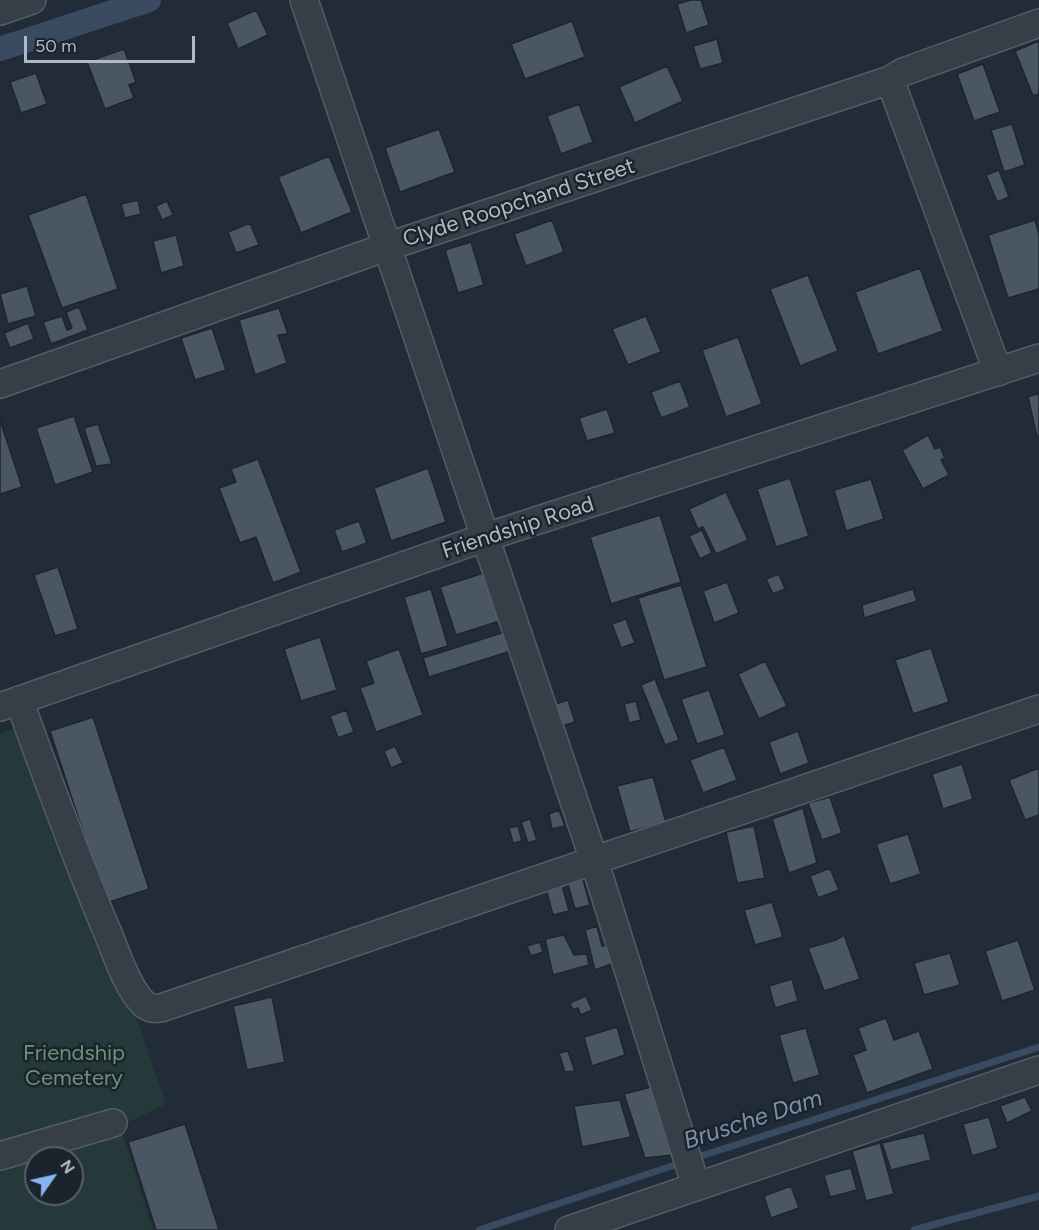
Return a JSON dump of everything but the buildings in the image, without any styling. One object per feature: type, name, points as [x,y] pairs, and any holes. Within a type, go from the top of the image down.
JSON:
[{"type":"street","points":[[0,11],[32,0]]},
{"type":"street","points":[[304,0],[389,246],[594,860],[696,1186]]},
{"type":"street","name":"Clyde Roopchand Street","points":[[0,384],[389,246],[890,80],[903,72],[1039,23]]},
{"type":"street","points":[[890,80],[998,372]]},
{"type":"street","name":"Friendship Road","points":[[10,704],[486,537],[1039,358]]},
{"type":"street","points":[[10,704],[120,962],[137,995],[153,1009],[1039,709]]},
{"type":"street","points":[[569,1230],[622,1222],[696,1186],[1039,1070]]},
{"type":"street","points":[[0,1156],[113,1123]]},
{"type":"green space","name":"Friendship Cemetery","points":[[16,728],[51,833],[130,999],[166,1104],[120,1126],[153,1230],[0,1230],[0,734]]},
{"type":"waterway","points":[[0,49],[149,0]]},
{"type":"waterway","name":"Brusche Dam","points":[[695,1158],[1039,1047]]},
{"type":"waterway","name":"Brusche Dam","points":[[479,1230],[684,1162]]},
{"type":"waterway","points":[[914,1230],[1039,1196]]}]
